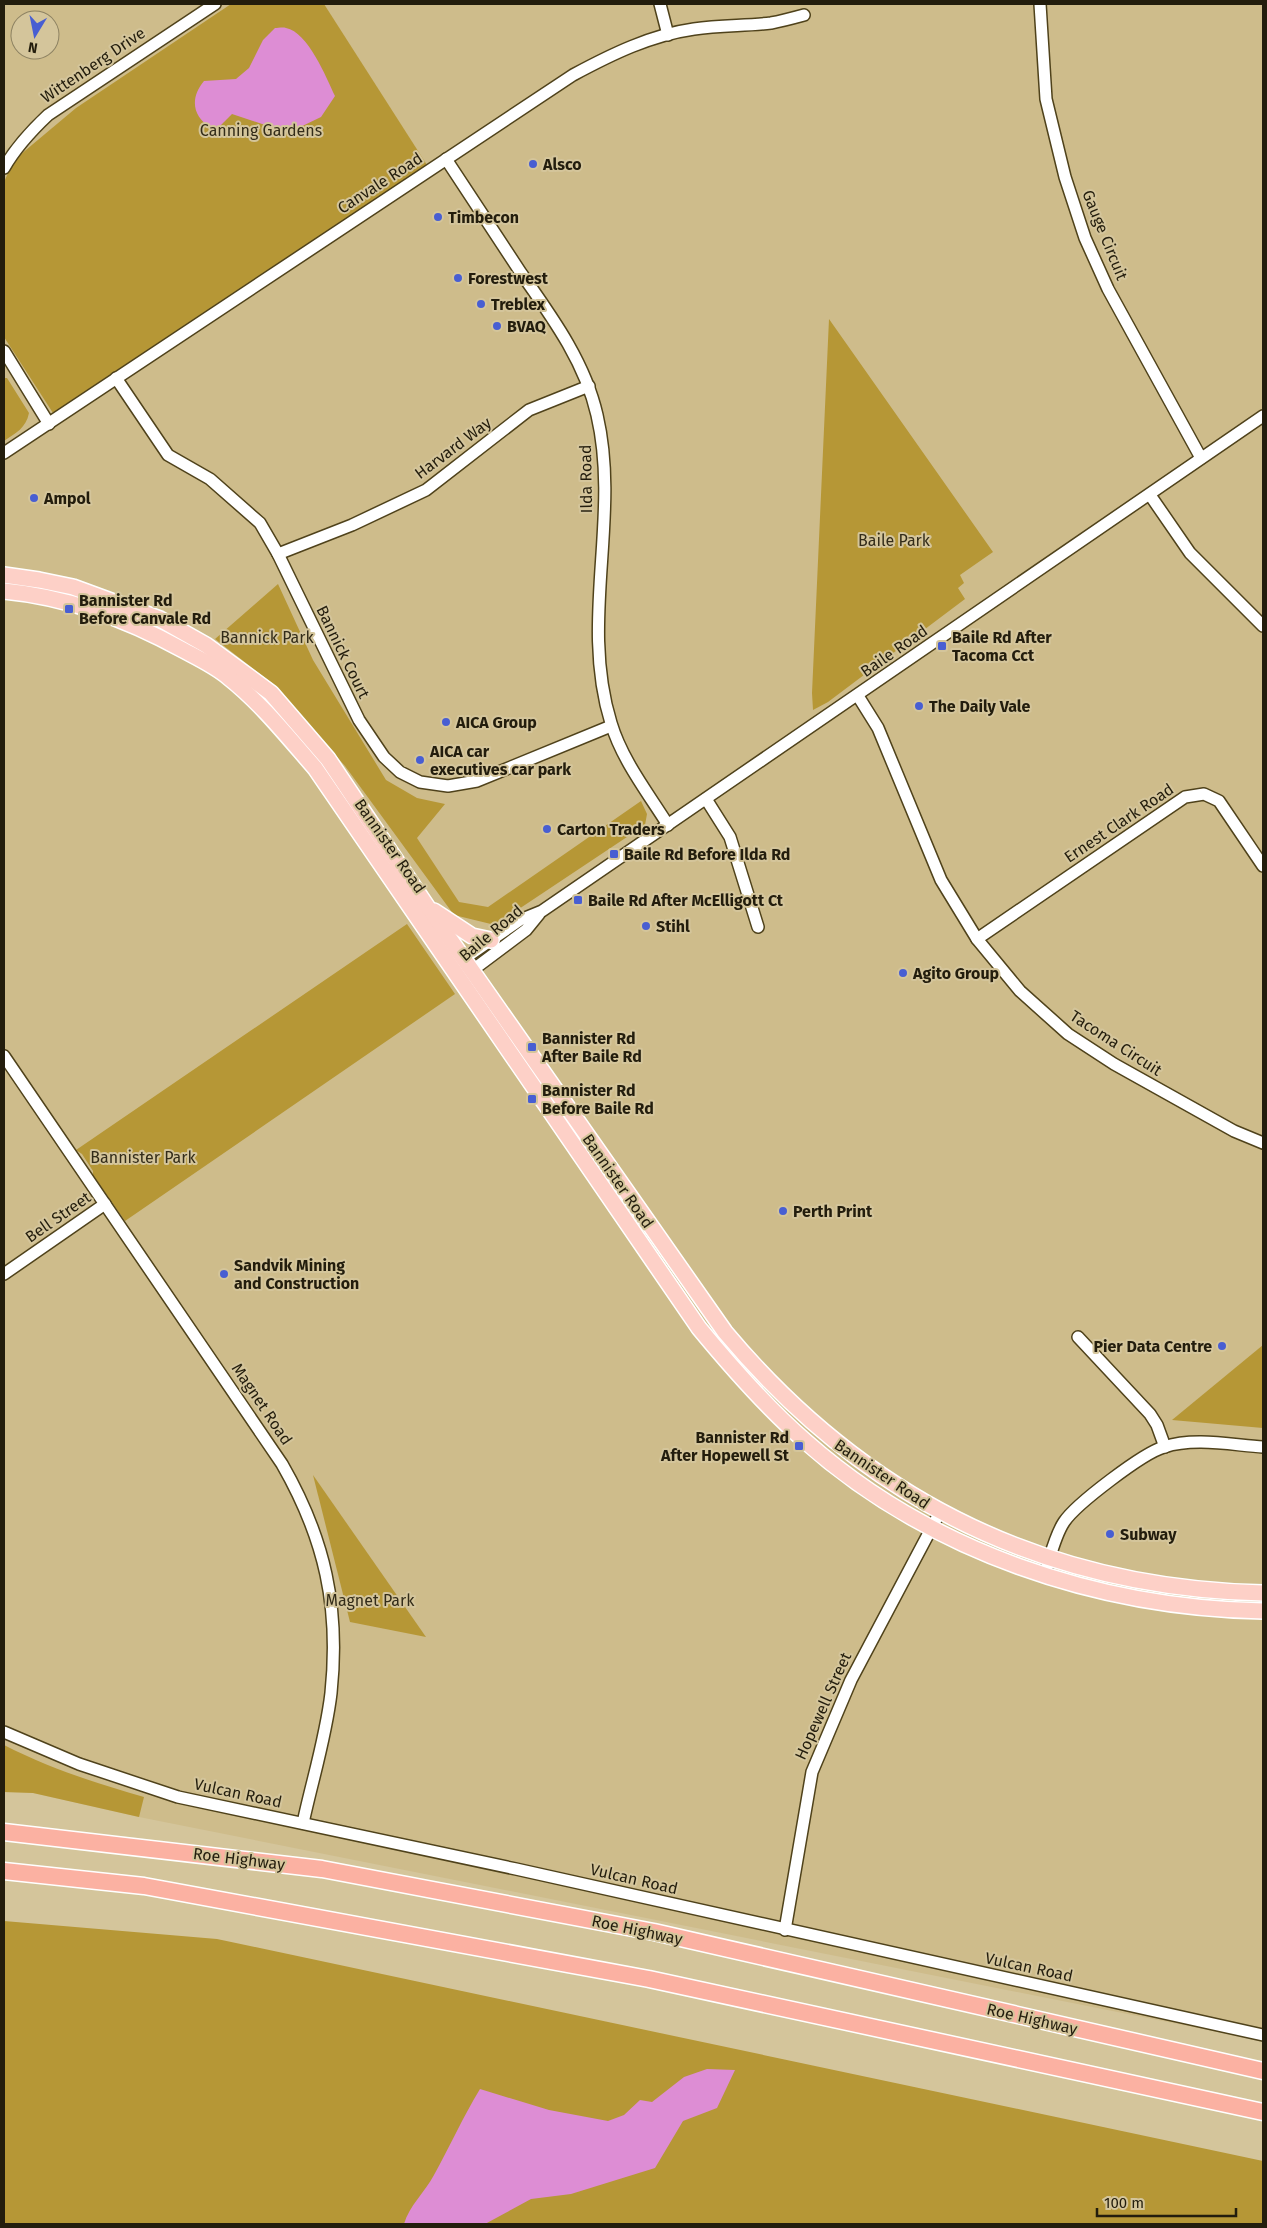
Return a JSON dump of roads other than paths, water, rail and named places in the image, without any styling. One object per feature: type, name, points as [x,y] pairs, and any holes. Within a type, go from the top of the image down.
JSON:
[{"type":"highway","name":"Roe Highway","points":[[4,1832],[332,1871],[654,1932],[1263,2071]]},
{"type":"highway","points":[[4,1871],[144,1886],[649,1979],[1263,2112]]},
{"type":"main road","name":"Bannister Road","points":[[4,575],[54,582],[139,610],[206,645],[271,693],[328,759],[428,908],[469,964],[697,1293],[750,1362],[789,1401],[846,1451],[870,1470],[940,1512],[978,1530],[1050,1558],[1158,1585],[1209,1591],[1263,1593]]},
{"type":"main road","name":"Bannister Road","points":[[4,591],[62,601],[122,620],[154,634],[228,676],[259,704],[315,768],[699,1328],[770,1409],[832,1464],[886,1501],[931,1528],[973,1548],[1044,1576],[1101,1592],[1156,1603],[1199,1608],[1263,1611]]},
{"type":"main road","points":[[428,908],[472,936],[491,940]]},
{"type":"street","name":"Wittenberg Drive","points":[[4,168],[12,152],[48,114],[215,4]]},
{"type":"street","points":[[660,4],[668,35]]},
{"type":"street","name":"Gauge Circuit","points":[[1040,4],[1046,99],[1065,177],[1085,238],[1108,289],[1202,458]]},
{"type":"street","name":"Canvale Road","points":[[4,453],[573,75],[608,56],[647,40],[731,24],[771,23],[804,15]]},
{"type":"street","name":"Ilda Road","points":[[446,159],[561,333],[588,386],[603,444],[605,495],[596,633],[600,682],[611,726],[634,772],[668,825]]},
{"type":"street","points":[[4,352],[7,364],[49,424]]},
{"type":"street","name":"Bannick Court","points":[[116,378],[168,455],[210,479],[260,523],[278,554],[359,720],[384,757],[400,772],[420,782],[448,786],[477,781],[611,726]]},
{"type":"street","name":"Harvard Way","points":[[278,554],[352,525],[426,490],[529,410],[588,386]]},
{"type":"street","name":"Baile Road","points":[[469,964],[491,940],[520,920],[542,910],[668,825],[1263,416]]},
{"type":"street","points":[[1150,495],[1190,553],[1263,626]]},
{"type":"street","name":"Tacoma Circuit","points":[[858,696],[878,728],[940,880],[977,939],[1020,991],[1068,1034],[1170,1097],[1234,1131],[1263,1143]]},
{"type":"street","name":"Ernest Clark Road","points":[[977,939],[1185,797],[1204,794],[1219,801],[1263,866]]},
{"type":"street","points":[[706,798],[730,837],[758,927]]},
{"type":"street","name":"Baile Road","points":[[456,973],[526,930],[542,910]]},
{"type":"street","name":"Magnet Road","points":[[4,1056],[282,1464],[302,1500],[314,1528],[330,1593],[333,1631],[331,1695],[303,1823]]},
{"type":"street","name":"Bell Street","points":[[4,1274],[105,1204]]},
{"type":"street","points":[[1078,1336],[1150,1414],[1157,1425],[1164,1446]]},
{"type":"street","points":[[1044,1576],[1063,1523],[1074,1510],[1143,1456],[1164,1446],[1188,1443],[1263,1447]]},
{"type":"street","name":"Hopewell Street","points":[[785,1930],[812,1772],[851,1680],[940,1512]]},
{"type":"street","name":"Vulcan Road","points":[[4,1732],[78,1764],[178,1797],[1263,2035]]},
{"type":"place","name":"Alsco","points":[[533,164]]},
{"type":"place","name":"Timbecon","points":[[438,217]]},
{"type":"place","name":"Forestwest","points":[[458,278]]},
{"type":"place","name":"Treblex","points":[[481,304]]},
{"type":"place","name":"BVAQ","points":[[497,326]]},
{"type":"place","name":"Ampol","points":[[34,498]]},
{"type":"place","name":"Bannister Rd Before Canvale Rd","points":[[69,609]]},
{"type":"place","name":"Baile Rd After Tacoma Cct","points":[[942,646]]},
{"type":"place","name":"The Daily Vale","points":[[919,706]]},
{"type":"place","name":"AICA Group","points":[[446,722]]},
{"type":"place","name":"AICA car executives car park","points":[[420,760]]},
{"type":"place","name":"Carton Traders","points":[[547,829]]},
{"type":"place","name":"Baile Rd Before Ilda Rd","points":[[614,854]]},
{"type":"place","name":"Baile Rd After McElligott Ct","points":[[578,900]]},
{"type":"place","name":"Stihl","points":[[646,926]]},
{"type":"place","name":"Agito Group","points":[[903,973]]},
{"type":"place","name":"Bannister Rd After Baile Rd","points":[[532,1047]]},
{"type":"place","name":"Bannister Rd Before Baile Rd","points":[[532,1099]]},
{"type":"place","name":"Perth Print","points":[[783,1211]]},
{"type":"place","name":"Sandvik Mining and Construction","points":[[224,1274]]},
{"type":"place","name":"Pier Data Centre","points":[[1222,1346]]},
{"type":"place","name":"Bannister Rd After Hopewell St","points":[[799,1446]]},
{"type":"place","name":"Subway","points":[[1110,1534]]},
{"type":"park label","name":"Canning Gardens","points":[[261,130]]},
{"type":"park label","name":"Baile Park","points":[[894,540]]},
{"type":"park label","name":"Bannick Park","points":[[267,637]]},
{"type":"park label","name":"Bannister Park","points":[[143,1157]]},
{"type":"park label","name":"Magnet Park","points":[[370,1600]]}]
